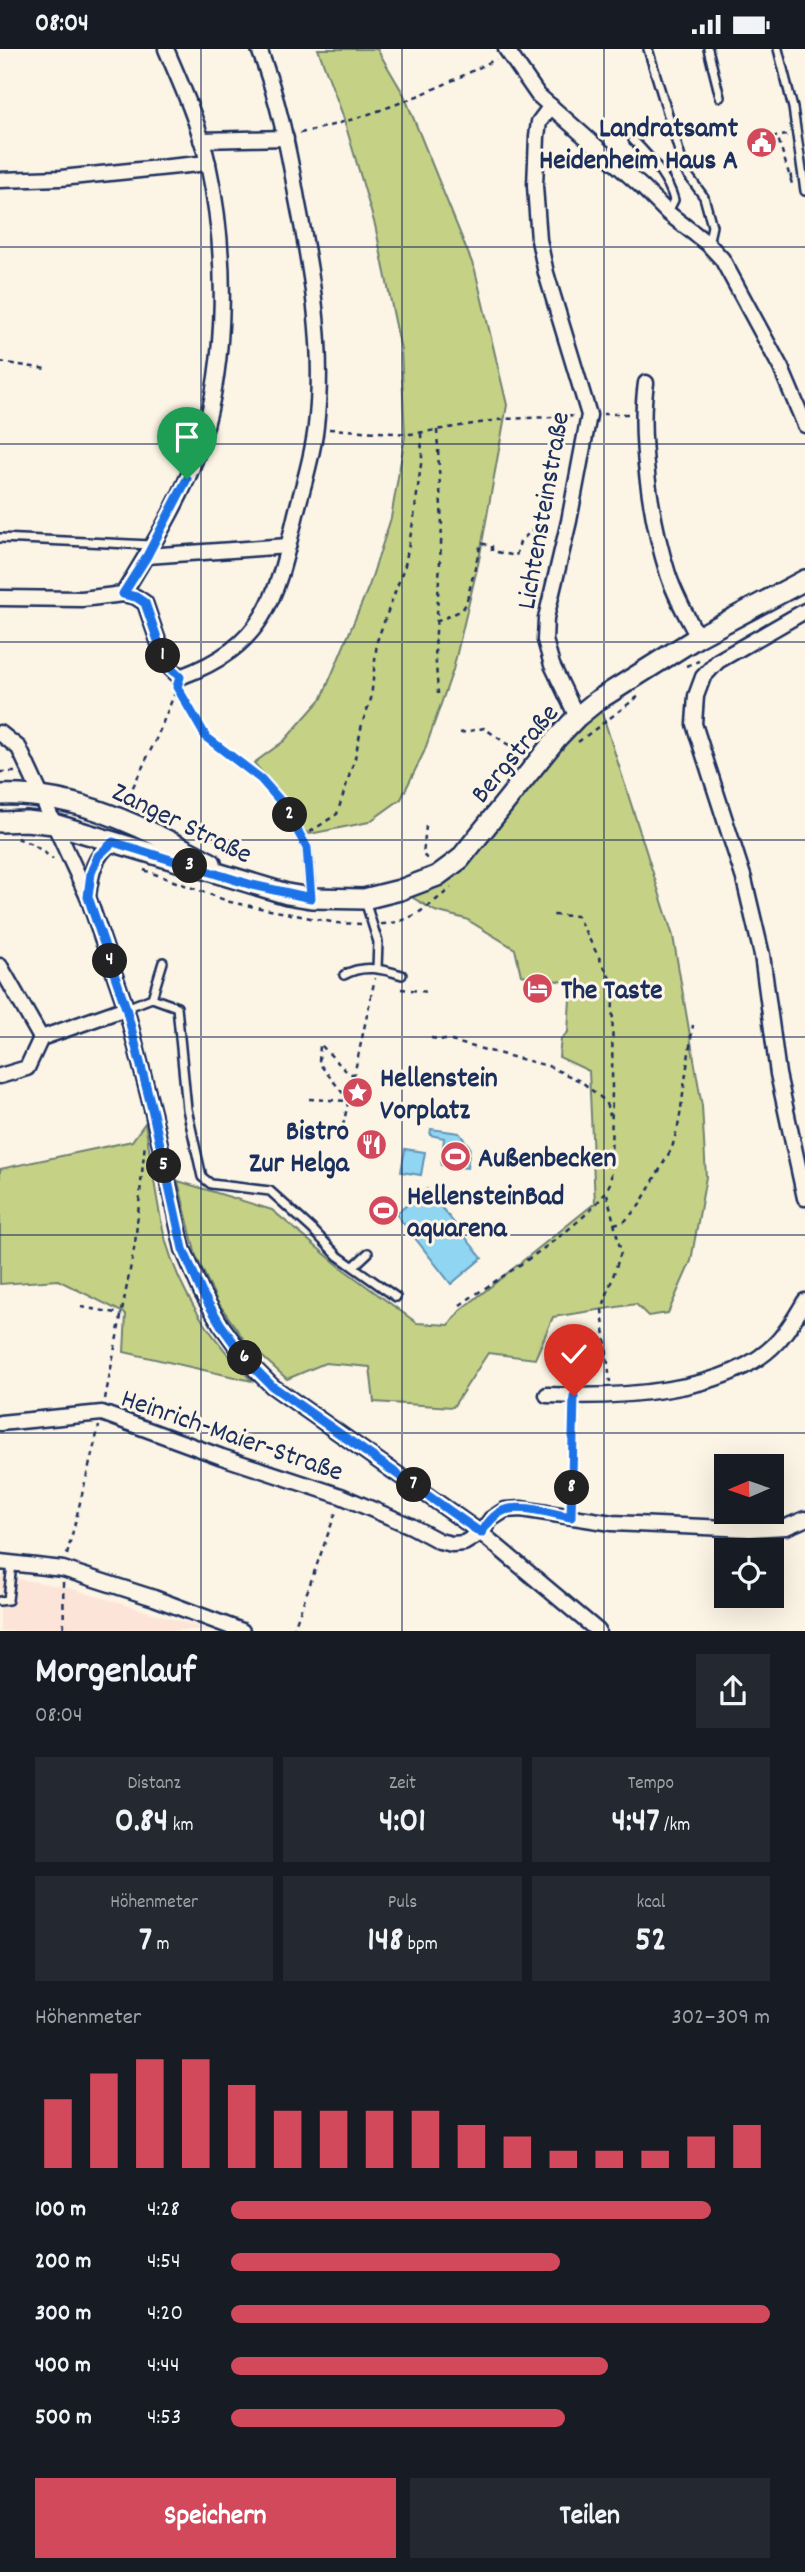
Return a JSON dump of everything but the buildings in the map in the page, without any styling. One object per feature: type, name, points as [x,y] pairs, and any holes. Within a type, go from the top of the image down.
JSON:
[{"type":"street","points":[[123,594],[187,479],[201,442],[216,377],[222,278],[216,214],[208,163],[166,49]]},
{"type":"street","points":[[0,598],[82,599],[123,594],[136,597],[145,603],[166,664],[180,677],[216,663],[239,646],[278,589],[316,427],[320,355],[291,136],[260,49]]},
{"type":"street","points":[[507,50],[528,83],[551,106],[667,213],[708,244],[722,259],[781,367],[805,425]]},
{"type":"street","name":"Lichtensteinstraße","points":[[551,106],[539,122],[537,136],[535,186],[538,230],[546,273],[589,415],[545,628],[549,657],[577,717]]},
{"type":"street","points":[[201,140],[291,136]]},
{"type":"street","points":[[0,180],[61,178],[208,163]]},
{"type":"street","points":[[646,383],[643,414],[649,481],[666,563],[681,605],[698,637]]},
{"type":"street","points":[[149,550],[288,546]]},
{"type":"street","name":"Bergstraße","points":[[252,885],[311,898],[364,899],[400,890],[437,876],[469,849],[542,755],[577,717],[618,686],[698,637],[805,580]]},
{"type":"street","points":[[805,611],[718,661],[703,677],[696,696],[694,724],[744,879],[762,955],[778,1074],[805,1198]]},
{"type":"street","points":[[0,733],[19,748],[88,897],[126,1008],[153,1113],[183,1249],[202,1293],[221,1325],[247,1361],[272,1386],[481,1533],[598,1630]]},
{"type":"street","name":"Zanger Straße","points":[[0,795],[40,796],[82,804],[161,837],[252,885]]},
{"type":"street","name":"Zanger Straße","points":[[6,829],[26,821],[54,824],[252,885]]},
{"type":"street","points":[[88,897],[91,873],[98,856],[113,842]]},
{"type":"street","points":[[0,966],[41,1038]]},
{"type":"street","points":[[0,1076],[27,1068],[41,1038],[126,1008]]},
{"type":"street","points":[[547,1395],[612,1394],[680,1388],[724,1377],[750,1364],[777,1342],[805,1301]]},
{"type":"street","name":"Heinrich-Maier-Straße","points":[[0,1423],[103,1413],[222,1457],[341,1496],[400,1520],[439,1541],[464,1543],[481,1533]]},
{"type":"street","points":[[481,1533],[491,1519],[505,1510],[521,1509],[612,1523],[750,1529],[786,1527],[805,1519]]},
{"type":"street","points":[[6,1562],[63,1569],[242,1630]]},
{"type":"lane","points":[[648,49],[685,171],[704,197],[712,226],[708,244]]},
{"type":"lane","points":[[708,49],[720,97]]},
{"type":"lane","points":[[778,49],[793,108],[805,191]]},
{"type":"lane","points":[[633,140],[660,172],[671,191],[674,200],[667,213]]},
{"type":"lane","points":[[0,538],[149,550]]},
{"type":"lane","points":[[292,820],[307,848],[311,898]]},
{"type":"lane","points":[[364,899],[379,942],[377,968]]},
{"type":"lane","points":[[152,998],[163,962]]},
{"type":"lane","points":[[344,975],[353,970],[377,968],[402,975]]},
{"type":"lane","points":[[126,1008],[152,998],[177,1007],[187,1108],[202,1177],[211,1184],[270,1191],[338,1256],[396,1297]]},
{"type":"lane","points":[[354,1266],[368,1253]]},
{"type":"lane","points":[[0,1601],[8,1600],[6,1562]]},
{"type":"path","points":[[291,136],[327,127],[425,94],[507,50]]},
{"type":"path","points":[[781,136],[774,137],[778,138],[792,184],[788,147]]},
{"type":"path","points":[[0,362],[46,369]]},
{"type":"path","points":[[597,414],[643,414]]},
{"type":"path","points":[[337,431],[421,433],[503,419],[580,416]]},
{"type":"path","points":[[437,430],[442,526],[435,649],[438,694]]},
{"type":"path","points":[[302,838],[337,814],[355,758],[362,724],[371,699],[377,641],[393,600],[410,541],[422,457],[421,433]]},
{"type":"path","points":[[436,622],[462,610],[466,604],[481,543],[492,545],[495,551],[516,556],[518,545],[526,535],[536,529],[544,559]]},
{"type":"path","points":[[684,667],[708,658],[718,661]]},
{"type":"path","points":[[119,799],[131,791],[141,772],[177,687],[206,737],[261,779],[283,804],[292,820]]},
{"type":"path","points":[[578,742],[648,690]]},
{"type":"path","points":[[460,733],[484,728],[507,744],[530,751]]},
{"type":"path","points":[[426,826],[423,855],[429,859],[437,876]]},
{"type":"path","points":[[6,829],[54,859],[69,855]]},
{"type":"path","points":[[137,867],[230,902],[336,923],[374,925]]},
{"type":"path","points":[[460,1305],[582,1220],[607,1194],[611,1181],[613,984],[577,916],[551,915]]},
{"type":"path","points":[[343,1126],[377,968]]},
{"type":"path","points":[[401,989],[429,992]]},
{"type":"path","points":[[614,1224],[625,1221],[639,1206],[672,1148],[679,1122],[693,1025]]},
{"type":"path","points":[[431,1038],[548,1066],[582,1082],[605,1101],[612,1119]]},
{"type":"path","points":[[349,1101],[319,1063],[320,1044],[345,1070],[355,1076]]},
{"type":"path","points":[[309,1099],[349,1101]]},
{"type":"path","points":[[64,1630],[63,1569],[103,1413],[135,1244],[144,1147],[153,1113]]},
{"type":"path","points":[[607,1194],[621,1252],[602,1310],[612,1394]]},
{"type":"path","points":[[81,1307],[122,1314]]},
{"type":"path","points":[[571,1517],[574,1396]]},
{"type":"path","points":[[293,1630],[341,1496]]},
{"type":"shaded area","points":[[0,1576],[66,1587],[210,1630],[0,1631]]},
{"type":"green space","points":[[318,49],[377,49],[404,95],[475,270],[507,405],[479,560],[453,670],[424,752],[401,799],[369,822],[310,834],[303,831],[286,800],[254,763],[284,741],[322,698],[369,586],[391,518],[405,437],[401,350],[375,225],[342,113]]},
{"type":"green space","points":[[598,700],[673,936],[702,1106],[706,1177],[691,1261],[668,1313],[648,1316],[636,1304],[553,1317],[535,1359],[488,1353],[453,1407],[374,1402],[370,1367],[325,1363],[287,1379],[245,1341],[217,1301],[196,1256],[178,1181],[272,1210],[343,1269],[417,1323],[449,1325],[460,1311],[595,1203],[589,1071],[559,1057],[561,1039],[568,1032],[571,983],[521,975],[515,949],[466,919],[435,911],[400,890],[437,876]]},
{"type":"green space","points":[[145,1123],[160,1215],[173,1264],[201,1318],[225,1351],[252,1381],[124,1352],[126,1314],[58,1280],[0,1284],[0,1169],[132,1141]]},
{"type":"water","name":"Außenbecken","points":[[431,1129],[459,1133],[470,1147],[467,1168],[441,1165],[444,1138],[430,1135]]},
{"type":"water","points":[[405,1149],[425,1152],[421,1175],[401,1172]]},
{"type":"water","points":[[427,1189],[482,1258],[451,1284],[396,1214]]},
{"type":"place","name":"Landratsamt Heidenheim Haus A","points":[[761,142]]},
{"type":"place","name":"The Taste","points":[[538,988]]},
{"type":"place","name":"Hellenstein Vorplatz","points":[[357,1092]]},
{"type":"place","name":"Bistro Zur Helga","points":[[372,1145]]},
{"type":"place","name":"Außenbecken","points":[[455,1156]]},
{"type":"place","name":"HellensteinBad aquarena","points":[[384,1210]]},
{"type":"route","points":[[187,479],[147,556],[123,594],[136,597],[145,603],[166,664],[180,677],[177,687],[206,737],[261,779],[283,804],[307,848],[311,898],[252,885],[113,842],[98,856],[91,873],[88,897],[126,1008],[153,1113],[183,1249],[202,1293],[221,1325],[247,1361],[272,1386],[481,1533],[491,1519],[505,1510],[521,1509],[571,1517],[574,1396]]}]
